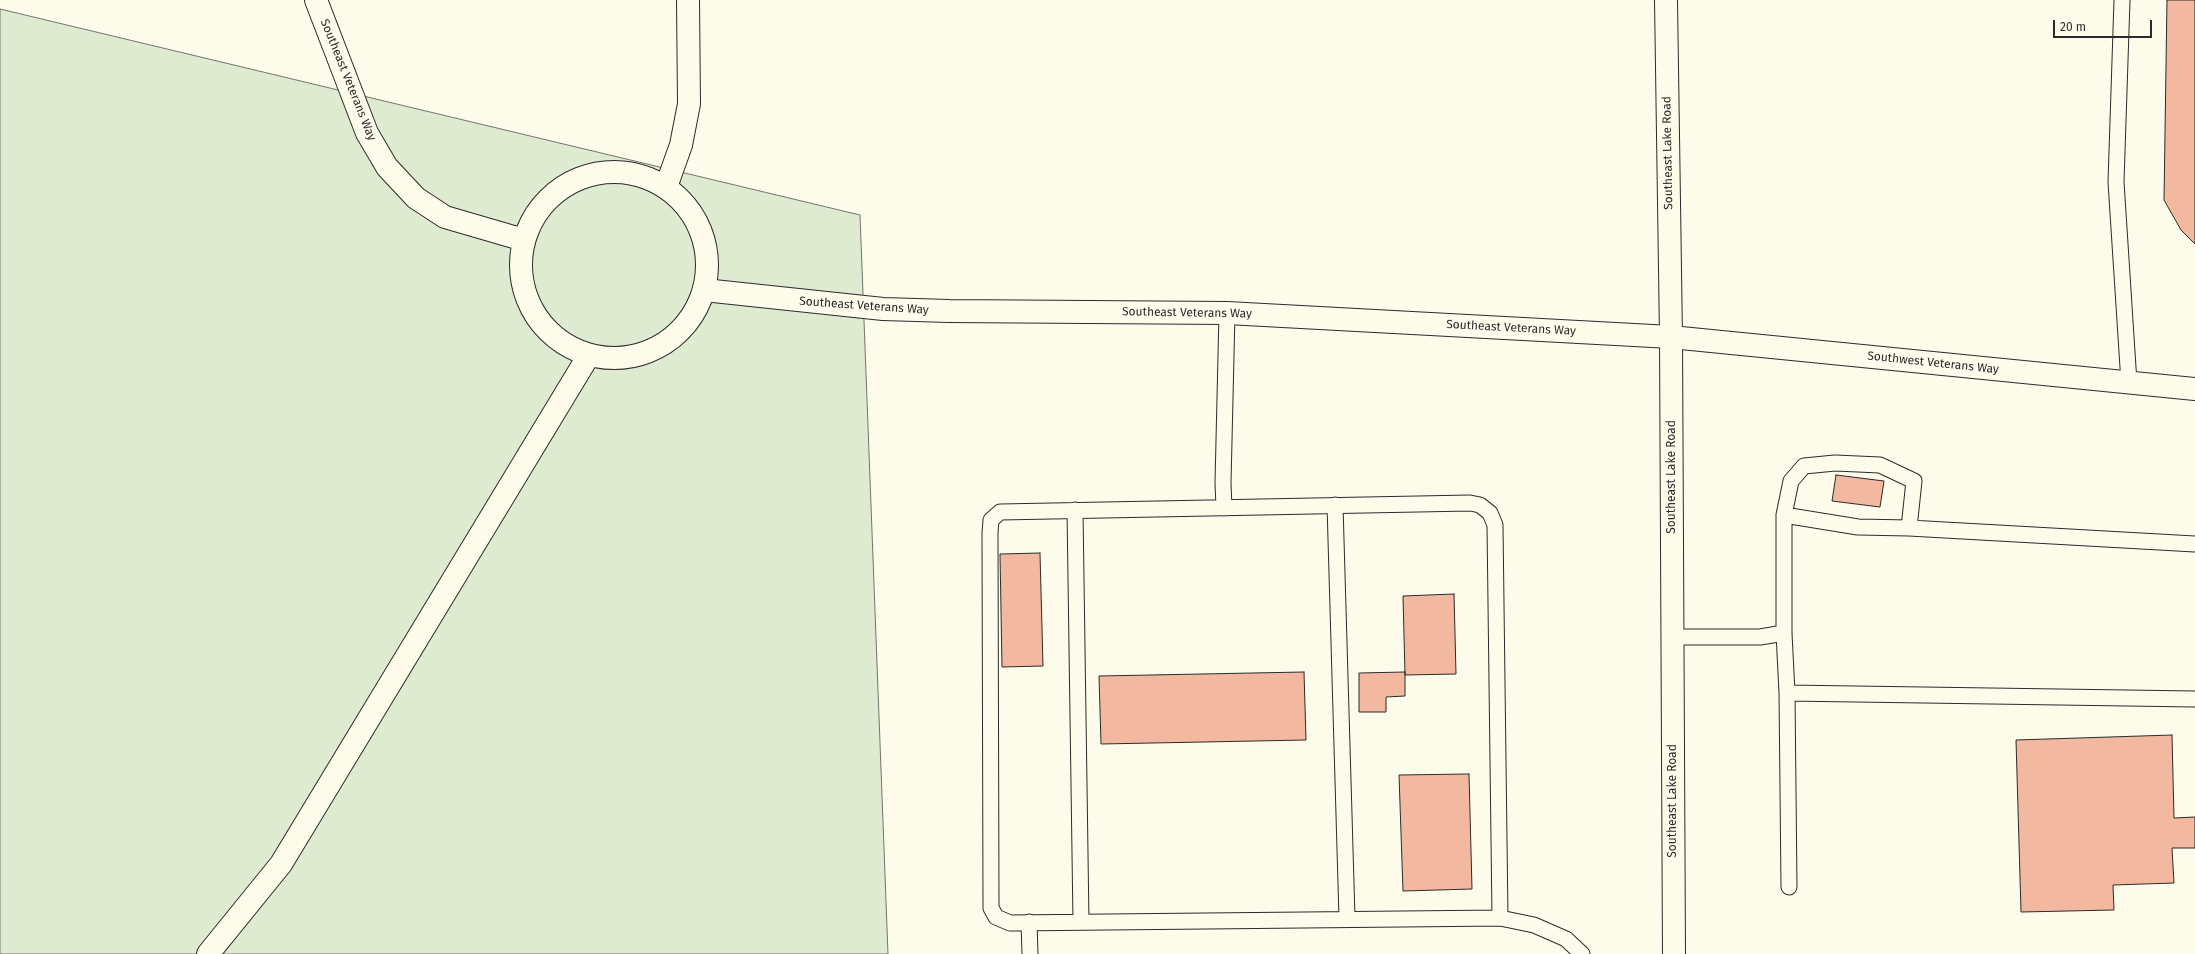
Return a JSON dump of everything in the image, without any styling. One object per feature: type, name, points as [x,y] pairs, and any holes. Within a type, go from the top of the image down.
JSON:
[{"type":"main road","name":"Southeast Veterans Way","points":[[316,0],[367,133],[387,167],[416,198],[445,217],[524,240]]},
{"type":"main road","points":[[666,187],[681,145],[689,104],[688,0]]},
{"type":"main road","name":"Southeast Lake Road","points":[[1666,0],[1671,337],[1674,954]]},
{"type":"main road","points":[[611,171],[640,175],[666,187],[688,207],[702,232],[708,261],[704,290],[692,316],[672,338],[647,352],[618,358],[589,355],[562,342],[541,322],[526,297],[521,268],[524,240],[536,213],[556,192],[582,177],[611,171]]},
{"type":"main road","name":"Southeast Veterans Way","points":[[704,290],[828,304],[949,312],[1227,313],[1671,337]]},
{"type":"main road","name":"Southwest Veterans Way","points":[[1671,337],[2195,390]]},
{"type":"main road","points":[[208,954],[281,864],[589,355]]},
{"type":"lane","points":[[2122,0],[2116,182],[2129,383]]},
{"type":"lane","points":[[1224,508],[1227,313]]},
{"type":"lane","points":[[1789,887],[1787,693],[1784,633],[1784,515],[1791,481],[1804,466],[1835,463],[1880,465],[1914,481],[1909,528]]},
{"type":"lane","points":[[1500,918],[1495,525],[1490,513],[1480,505],[1470,503],[1000,512],[991,520],[992,908],[996,917],[1010,923],[1346,918],[1500,918],[1520,920],[1553,933],[1566,939],[1582,954]]},
{"type":"lane","points":[[1335,505],[1346,918]]},
{"type":"lane","points":[[1075,510],[1081,922]]},
{"type":"lane","points":[[1784,515],[1858,527],[1909,528],[2195,544]]},
{"type":"lane","points":[[1672,637],[1760,637],[1784,633]]},
{"type":"lane","points":[[1787,693],[2195,698]]},
{"type":"lane","points":[[1029,922],[1030,954]]},
{"type":"green space","points":[[0,9],[860,215],[888,954],[0,954]]},
{"type":"building","points":[[2167,0],[2195,0],[2195,244],[2181,230],[2164,200]]},
{"type":"building","points":[[1836,475],[1884,481],[1880,507],[1832,501]]},
{"type":"building","points":[[1040,553],[1043,666],[1002,667],[1000,554]]},
{"type":"building","points":[[1454,594],[1456,674],[1405,675],[1403,596]]},
{"type":"building","points":[[1304,672],[1306,740],[1101,744],[1099,676]]},
{"type":"building","points":[[1405,672],[1405,696],[1386,697],[1386,712],[1359,712],[1359,673]]},
{"type":"building","points":[[2172,735],[2174,818],[2195,817],[2195,848],[2172,848],[2174,883],[2113,885],[2114,910],[2021,912],[2016,740]]},
{"type":"building","points":[[1469,774],[1472,889],[1403,891],[1399,775]]}]
